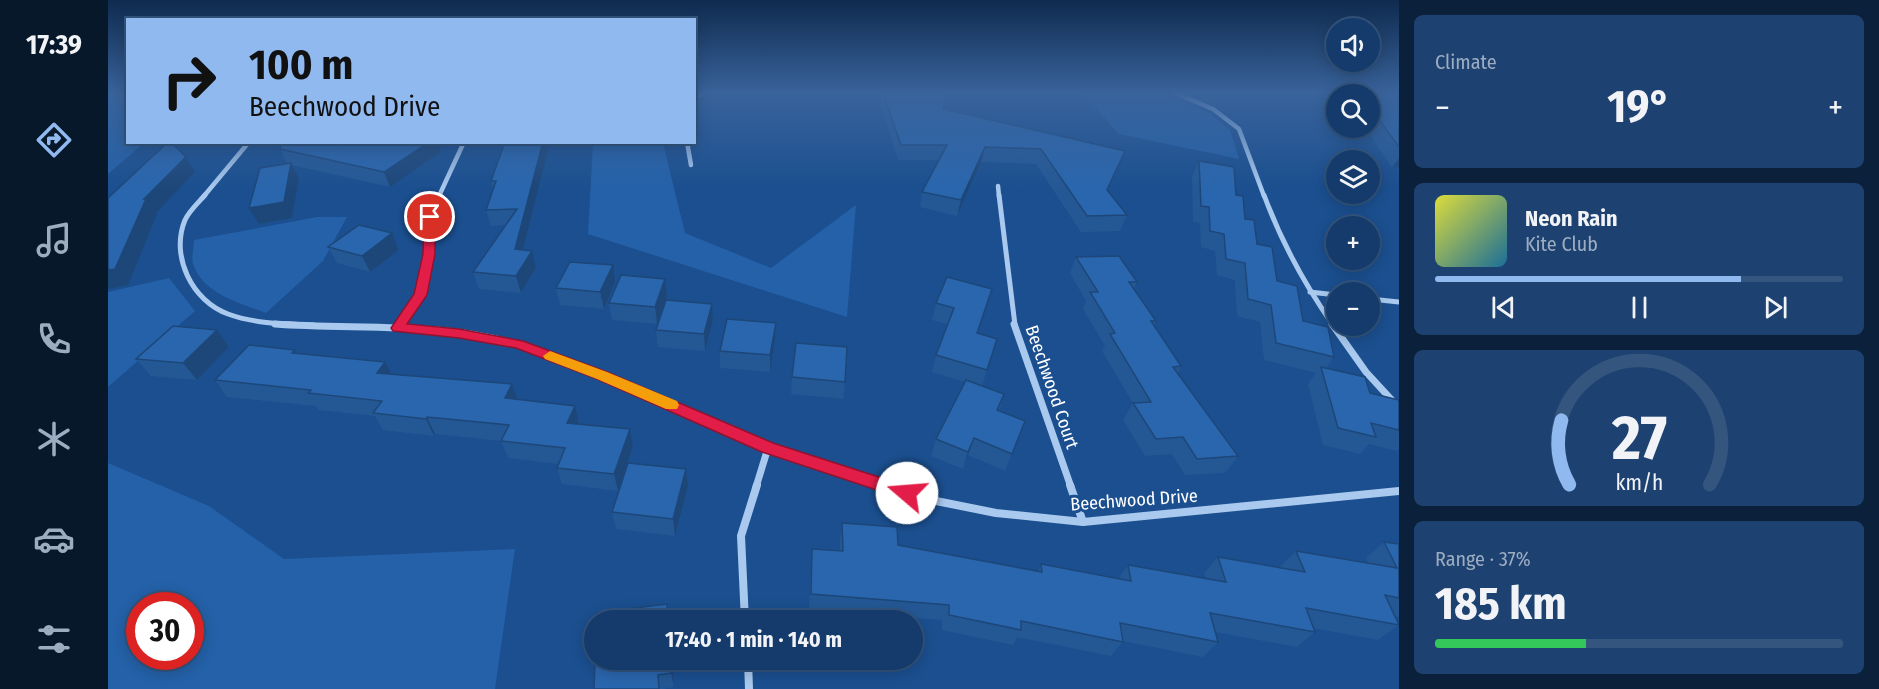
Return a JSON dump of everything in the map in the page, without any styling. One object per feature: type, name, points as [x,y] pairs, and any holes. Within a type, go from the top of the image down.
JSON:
[{"type":"street","points":[[1234,125],[1239,129],[1273,220],[1310,292],[1366,372],[1399,408]]},
{"type":"street","name":"Beechwood Drive","points":[[247,144],[185,219],[181,238],[181,260],[186,276],[205,299],[227,314],[276,324],[398,328],[459,333],[518,344],[602,375],[768,448],[926,499],[996,513],[1083,522],[1399,491]]},
{"type":"street","points":[[398,328],[420,295],[429,254],[430,217],[463,144]]},
{"type":"street","points":[[687,144],[692,165]]},
{"type":"street","name":"Beechwood Court","points":[[998,186],[1015,329],[1083,522]]},
{"type":"street","points":[[1310,292],[1326,294]]},
{"type":"street","points":[[1380,300],[1399,302]]},
{"type":"street","points":[[745,610],[741,536],[768,448]]},
{"type":"street","points":[[748,670],[749,689]]},
{"type":"shaded area","points":[[108,125],[126,125],[126,144],[143,144],[108,174]]},
{"type":"shaded area","points":[[1111,125],[1224,125],[1230,130],[1239,159],[1119,134]]},
{"type":"shaded area","points":[[593,144],[663,144],[685,233],[771,268],[856,205],[847,317],[588,234]]},
{"type":"shaded area","points":[[317,217],[347,217],[323,261],[266,313],[234,301],[214,290],[205,283],[193,264],[194,240]]},
{"type":"shaded area","points":[[169,278],[195,311],[108,387],[108,292]]},
{"type":"shaded area","points":[[108,463],[209,506],[284,559],[515,549],[495,689],[108,689]]},
{"type":"building","points":[[894,125],[1013,125],[1125,151],[1107,190],[1127,215],[1087,216],[1041,149],[985,147],[961,200],[922,192],[947,145],[901,145]]},
{"type":"building","points":[[1383,125],[1399,125],[1399,147]]},
{"type":"building","points":[[166,144],[173,144],[186,157],[144,199],[146,199],[115,269],[108,270],[108,198]]},
{"type":"building","points":[[281,144],[426,144],[384,172],[280,149]]},
{"type":"building","points":[[504,144],[542,144],[515,249],[532,251],[516,276],[473,272],[517,209],[486,210],[496,181],[491,181]]},
{"type":"building","points":[[1199,161],[1234,167],[1236,195],[1243,196],[1245,219],[1254,220],[1257,244],[1272,247],[1277,281],[1297,286],[1303,321],[1326,327],[1326,336],[1330,336],[1334,357],[1276,343],[1271,305],[1248,299],[1245,263],[1226,259],[1224,234],[1210,231],[1209,207],[1201,206]]},
{"type":"building","points":[[291,163],[284,202],[249,208],[260,168]]},
{"type":"building","points":[[359,225],[392,233],[362,256],[328,247]]},
{"type":"building","points":[[1119,256],[1137,282],[1129,282],[1156,321],[1151,321],[1181,366],[1173,367],[1238,456],[1197,459],[1183,437],[1156,439],[1133,403],[1151,402],[1110,334],[1115,333],[1090,292],[1098,292],[1076,257]]},
{"type":"building","points":[[570,262],[613,265],[600,292],[556,288]]},
{"type":"building","points":[[621,275],[665,279],[655,307],[609,303]]},
{"type":"building","points":[[947,277],[992,289],[977,333],[997,339],[987,370],[936,355],[954,308],[936,303]]},
{"type":"building","points":[[666,300],[712,304],[704,334],[656,330]]},
{"type":"building","points":[[727,319],[776,323],[770,355],[720,351]]},
{"type":"building","points":[[173,326],[217,330],[183,363],[136,359]]},
{"type":"building","points":[[796,343],[847,347],[845,382],[792,377]]},
{"type":"building","points":[[249,345],[295,350],[292,353],[385,362],[377,373],[512,384],[505,398],[575,406],[567,423],[630,429],[614,474],[557,468],[565,448],[501,441],[509,425],[373,413],[382,401],[308,393],[311,390],[215,380]]},
{"type":"building","points":[[1321,367],[1365,377],[1370,393],[1399,400],[1399,430],[1371,423],[1376,437],[1338,428]]},
{"type":"building","points":[[966,380],[1004,394],[997,410],[1025,421],[1012,454],[974,438],[968,452],[936,439]]},
{"type":"building","points":[[628,463],[686,469],[673,519],[612,512]]},
{"type":"building","points":[[842,523],[897,527],[898,545],[1042,572],[1041,564],[1131,581],[1128,565],[1226,582],[1218,557],[1305,572],[1296,551],[1397,568],[1384,542],[1399,544],[1399,598],[1385,595],[1399,625],[1306,608],[1315,632],[1210,613],[1218,642],[1120,623],[1123,642],[1021,621],[1021,630],[949,615],[949,605],[811,594],[812,549],[843,551]]},
{"type":"building","points":[[667,604],[667,610],[620,610]]},
{"type":"building","points":[[595,670],[671,670],[671,673],[658,675],[659,689],[594,689]]},
{"type":"slow traffic","points":[[550,356],[602,375],[671,405]]},
{"type":"route","points":[[430,217],[429,254],[420,295],[398,328],[459,333],[518,344],[602,375],[768,448],[907,493]]}]
